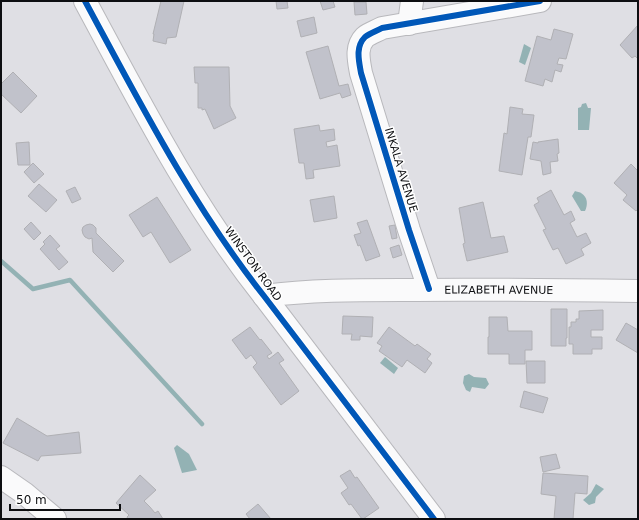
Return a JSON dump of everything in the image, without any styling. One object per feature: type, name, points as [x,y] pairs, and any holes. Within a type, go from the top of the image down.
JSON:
[{"type":"street","name":"WINSTON ROAD","points":[[85,1],[179,173],[208,219],[237,262],[434,519]]},
{"type":"street","points":[[412,1],[409,24],[540,1]]},
{"type":"street","name":"INKALA AVENUE","points":[[409,24],[382,28],[365,37],[360,46],[358,56],[361,73],[374,118],[429,289]]},
{"type":"street","name":"ELIZABETH AVENUE","points":[[264,296],[292,292],[429,289],[638,291]]},
{"type":"street","points":[[1,477],[24,493],[55,519]]},
{"type":"water","points":[[524,44],[531,48],[525,65],[519,62]]},
{"type":"water","points":[[586,103],[588,108],[591,108],[589,130],[578,130],[578,108],[581,107],[582,104]]},
{"type":"water","points":[[575,191],[581,193],[586,199],[587,206],[585,211],[581,211],[572,196]]},
{"type":"water","points":[[385,357],[398,368],[394,374],[380,363]]},
{"type":"water","points":[[469,374],[474,377],[486,378],[489,384],[485,389],[472,387],[470,392],[466,390],[463,383],[464,376]]},
{"type":"water","points":[[177,445],[189,454],[197,470],[182,473],[174,448]]},
{"type":"water","points":[[596,484],[604,489],[596,497],[595,503],[589,505],[583,500],[591,493]]},
{"type":"building","points":[[161,1],[184,1],[176,37],[167,38],[166,44],[153,41],[153,34]]},
{"type":"building","points":[[276,1],[287,1],[288,8],[277,9]]},
{"type":"building","points":[[320,1],[333,1],[335,7],[323,10]]},
{"type":"building","points":[[354,2],[366,2],[367,14],[355,15]]},
{"type":"building","points":[[314,17],[317,33],[301,37],[297,21]]},
{"type":"building","points":[[638,25],[638,59],[635,56],[632,58],[620,45]]},
{"type":"building","points":[[554,29],[573,34],[566,59],[559,58],[557,64],[563,65],[561,72],[555,70],[552,82],[545,79],[543,86],[525,81],[537,36],[551,40]]},
{"type":"building","points":[[328,46],[339,86],[348,84],[351,95],[342,98],[340,93],[320,99],[306,52]]},
{"type":"building","points":[[194,67],[229,67],[230,106],[236,118],[214,129],[205,109],[202,110],[202,108],[198,108],[198,83],[195,83]]},
{"type":"building","points":[[13,72],[37,96],[21,113],[1,94],[1,84]]},
{"type":"building","points":[[510,107],[523,109],[522,114],[534,115],[531,137],[528,137],[522,175],[499,171],[504,133],[507,134]]},
{"type":"building","points":[[319,125],[320,131],[334,129],[335,140],[326,142],[327,147],[337,145],[340,166],[313,170],[314,178],[306,179],[304,163],[299,163],[294,129]]},
{"type":"building","points":[[558,139],[558,161],[550,162],[551,173],[543,175],[541,161],[530,159],[533,142],[538,143]]},
{"type":"building","points":[[29,142],[30,165],[18,165],[16,143]]},
{"type":"building","points":[[33,163],[44,174],[34,183],[24,172]]},
{"type":"building","points":[[631,164],[638,171],[638,209],[636,211],[623,200],[627,195],[614,183]]},
{"type":"building","points":[[39,184],[57,200],[46,212],[28,196]]},
{"type":"building","points":[[75,187],[81,199],[72,203],[66,191]]},
{"type":"building","points":[[551,190],[564,215],[571,211],[575,220],[570,223],[577,237],[586,233],[591,243],[581,249],[584,255],[566,264],[558,248],[553,250],[543,230],[546,229],[534,205],[539,202],[537,198]]},
{"type":"building","points":[[334,196],[337,218],[314,222],[310,200]]},
{"type":"building","points":[[157,197],[191,250],[170,263],[151,232],[143,237],[129,215]]},
{"type":"building","points":[[483,202],[491,238],[504,236],[508,252],[467,261],[463,244],[465,243],[459,208]]},
{"type":"building","points":[[367,220],[380,256],[366,261],[360,245],[358,246],[354,235],[361,233],[357,223]]},
{"type":"building","points":[[31,222],[41,233],[34,240],[24,229]]},
{"type":"building","points":[[90,224],[96,228],[96,233],[124,261],[113,272],[93,252],[92,238],[89,239],[83,234],[83,227]]},
{"type":"building","points":[[395,225],[397,238],[392,239],[389,226]]},
{"type":"building","points":[[50,235],[60,246],[56,249],[68,262],[59,270],[40,249],[45,244],[43,242]]},
{"type":"building","points":[[399,245],[402,255],[393,258],[390,248]]},
{"type":"building","points":[[551,309],[567,309],[566,346],[551,346]]},
{"type":"building","points":[[603,310],[603,330],[591,330],[591,337],[602,337],[602,349],[592,349],[592,354],[573,354],[573,344],[569,344],[569,327],[571,327],[571,322],[576,322],[576,319],[579,319],[579,311]]},
{"type":"building","points":[[343,316],[373,317],[372,337],[360,336],[360,340],[351,340],[352,334],[342,334]]},
{"type":"building","points":[[489,317],[507,317],[508,331],[532,331],[532,350],[525,350],[525,364],[509,364],[509,354],[488,354]]},
{"type":"building","points":[[626,323],[638,330],[638,353],[616,340]]},
{"type":"building","points":[[250,327],[272,353],[267,356],[269,359],[278,352],[284,360],[279,363],[299,391],[281,405],[253,367],[257,363],[251,355],[246,359],[232,340]]},
{"type":"building","points":[[389,327],[415,346],[417,344],[431,354],[427,359],[432,363],[425,373],[407,360],[402,367],[379,351],[382,346],[377,343]]},
{"type":"building","points":[[526,361],[545,361],[545,383],[527,383]]},
{"type":"building","points":[[524,391],[548,398],[543,413],[520,407]]},
{"type":"building","points":[[17,418],[47,436],[79,432],[81,453],[41,456],[38,461],[3,443]]},
{"type":"building","points":[[556,454],[560,468],[543,472],[540,457]]},
{"type":"building","points":[[350,470],[355,478],[357,477],[379,508],[363,519],[351,504],[349,505],[341,493],[348,488],[340,476]]},
{"type":"building","points":[[543,473],[588,476],[587,494],[575,493],[573,519],[554,519],[556,496],[541,494]]},
{"type":"building","points":[[140,475],[156,490],[144,501],[155,513],[158,511],[163,519],[128,519],[127,517],[129,515],[116,503]]},
{"type":"building","points":[[258,504],[271,519],[250,519],[246,514]]},
{"type":"waterway","points":[[1,261],[33,289],[70,280],[202,424]]},
{"type":"cycle path","points":[[85,1],[168,153],[213,226],[434,519]]},
{"type":"cycle path","points":[[429,289],[409,230],[361,73],[358,54],[360,45],[365,37],[382,28],[540,1]]}]
